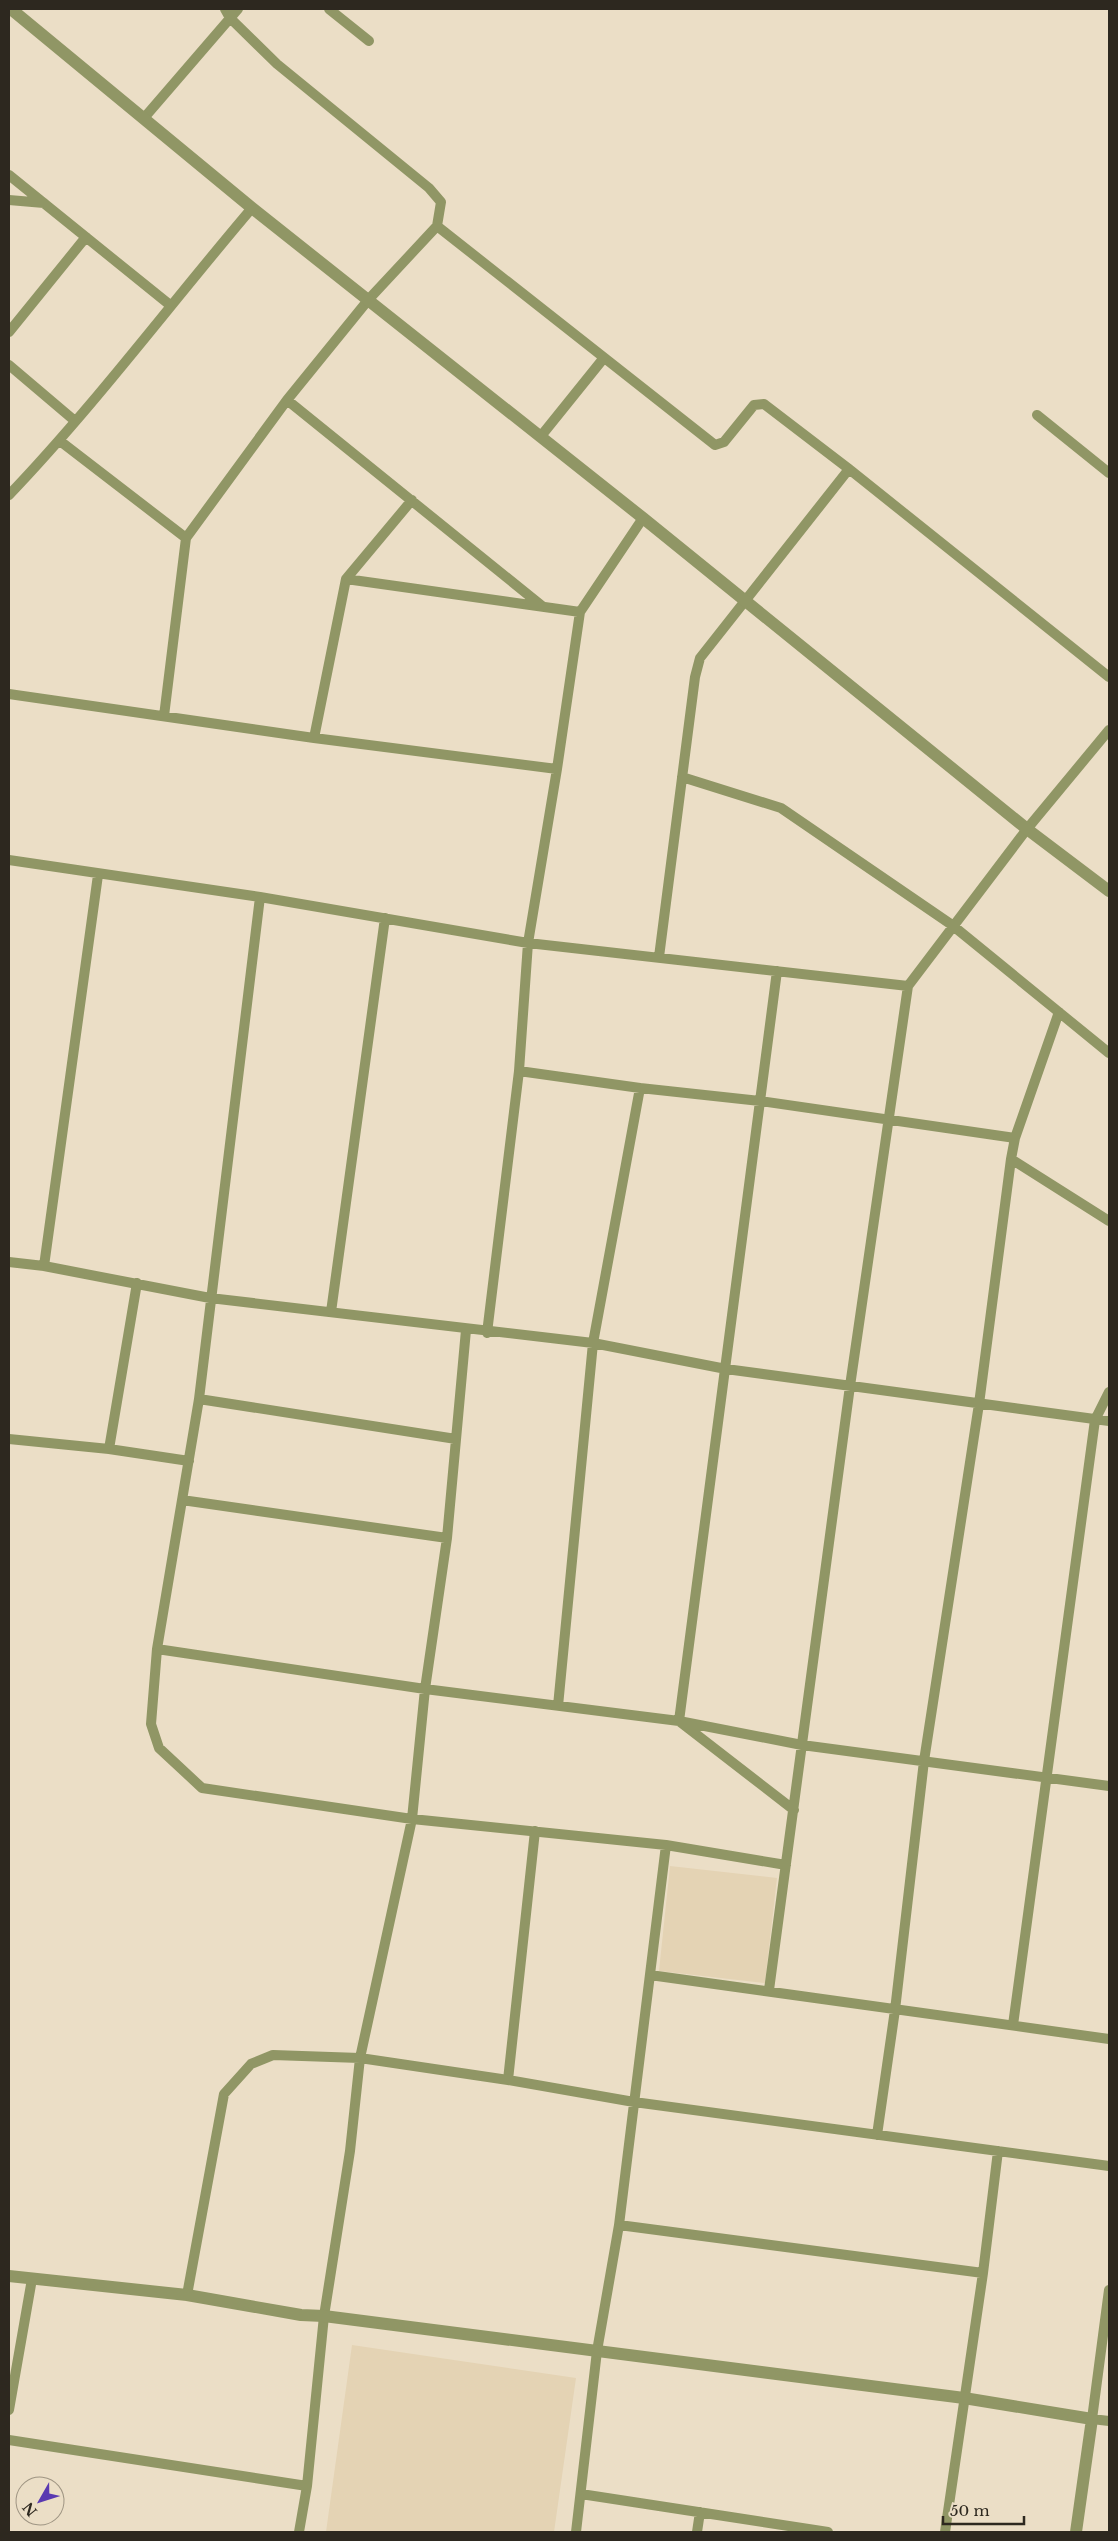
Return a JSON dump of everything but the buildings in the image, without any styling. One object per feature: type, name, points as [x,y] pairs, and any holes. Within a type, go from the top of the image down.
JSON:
[{"type":"street","points":[[11,9],[252,208],[541,436],[1026,829],[1109,891]]},
{"type":"street","points":[[144,118],[227,13],[238,9]]},
{"type":"street","points":[[328,9],[369,40]]},
{"type":"street","points":[[164,716],[186,538],[287,400],[369,299],[437,226],[441,202],[429,188],[277,64],[227,13]]},
{"type":"street","points":[[9,176],[170,305]]},
{"type":"street","points":[[9,200],[45,204]]},
{"type":"street","points":[[9,495],[60,441],[170,305],[252,208]]},
{"type":"street","points":[[437,226],[715,446],[724,442],[754,405],[764,404],[849,469],[1109,677]]},
{"type":"street","points":[[10,330],[86,237]]},
{"type":"street","points":[[541,436],[603,358]]},
{"type":"street","points":[[9,365],[75,421]]},
{"type":"street","points":[[287,400],[542,606]]},
{"type":"street","points":[[1037,415],[1109,472]]},
{"type":"street","points":[[60,441],[186,538]]},
{"type":"street","points":[[659,957],[695,677],[700,658],[849,469]]},
{"type":"street","points":[[314,738],[346,579],[412,500]]},
{"type":"street","points":[[487,1332],[519,1071],[528,943],[557,769],[580,612],[643,518]]},
{"type":"street","points":[[346,579],[580,612]]},
{"type":"street","points":[[9,694],[314,738],[557,769]]},
{"type":"street","points":[[769,1990],[850,1386],[908,986],[1026,829],[1109,730]]},
{"type":"street","points":[[682,777],[780,808],[952,925],[1109,1053]]},
{"type":"street","points":[[9,860],[98,875],[260,897],[528,943],[908,986]]},
{"type":"street","points":[[44,1266],[98,875]]},
{"type":"street","points":[[260,897],[198,1398],[157,1649],[151,1724],[159,1748],[202,1788],[412,1818],[666,1846],[786,1865]]},
{"type":"street","points":[[331,1312],[385,918]]},
{"type":"street","points":[[679,1721],[777,971]]},
{"type":"street","points":[[877,2135],[895,2010],[924,1761],[979,1404],[1011,1160],[1015,1138],[1059,1012]]},
{"type":"street","points":[[519,1071],[640,1088],[760,1101],[1015,1138]]},
{"type":"street","points":[[558,1706],[593,1343],[640,1088]]},
{"type":"street","points":[[1011,1160],[1109,1221]]},
{"type":"street","points":[[9,1262],[44,1266],[210,1298],[466,1330],[593,1343],[726,1369],[1109,1421]]},
{"type":"street","points":[[109,1449],[137,1283]]},
{"type":"street","points":[[299,2532],[307,2486],[324,2316],[350,2151],[360,2058],[412,1818],[425,1689],[447,1538],[466,1330]]},
{"type":"street","points":[[1013,2025],[1095,1420],[1109,1392]]},
{"type":"street","points":[[198,1398],[456,1439]]},
{"type":"street","points":[[9,1439],[109,1449],[189,1461]]},
{"type":"street","points":[[182,1500],[447,1538]]},
{"type":"street","points":[[157,1649],[425,1689],[679,1721],[802,1745],[1109,1786]]},
{"type":"street","points":[[679,1721],[794,1810]]},
{"type":"street","points":[[508,2080],[535,1831]]},
{"type":"street","points":[[576,2532],[597,2351],[619,2225],[666,1846]]},
{"type":"street","points":[[650,1975],[769,1990],[895,2010],[1109,2039]]},
{"type":"street","points":[[187,2295],[224,2094],[251,2064],[273,2056],[360,2058],[508,2080],[634,2102],[1109,2166]]},
{"type":"street","points":[[945,2532],[983,2273],[998,2151]]},
{"type":"street","points":[[619,2225],[983,2273]]},
{"type":"street","points":[[9,2276],[187,2295],[301,2315],[324,2316],[964,2398],[1109,2421]]},
{"type":"street","points":[[9,2410],[32,2279]]},
{"type":"street","points":[[1076,2532],[1109,2290]]},
{"type":"street","points":[[9,2440],[307,2486]]},
{"type":"street","points":[[581,2494],[825,2532]]},
{"type":"street","points":[[698,2532],[700,2512]]},
{"type":"shaded area","points":[[670,1866],[777,1878],[765,1983],[659,1971]]},
{"type":"shaded area","points":[[352,2345],[576,2378],[554,2532],[326,2532]]}]
